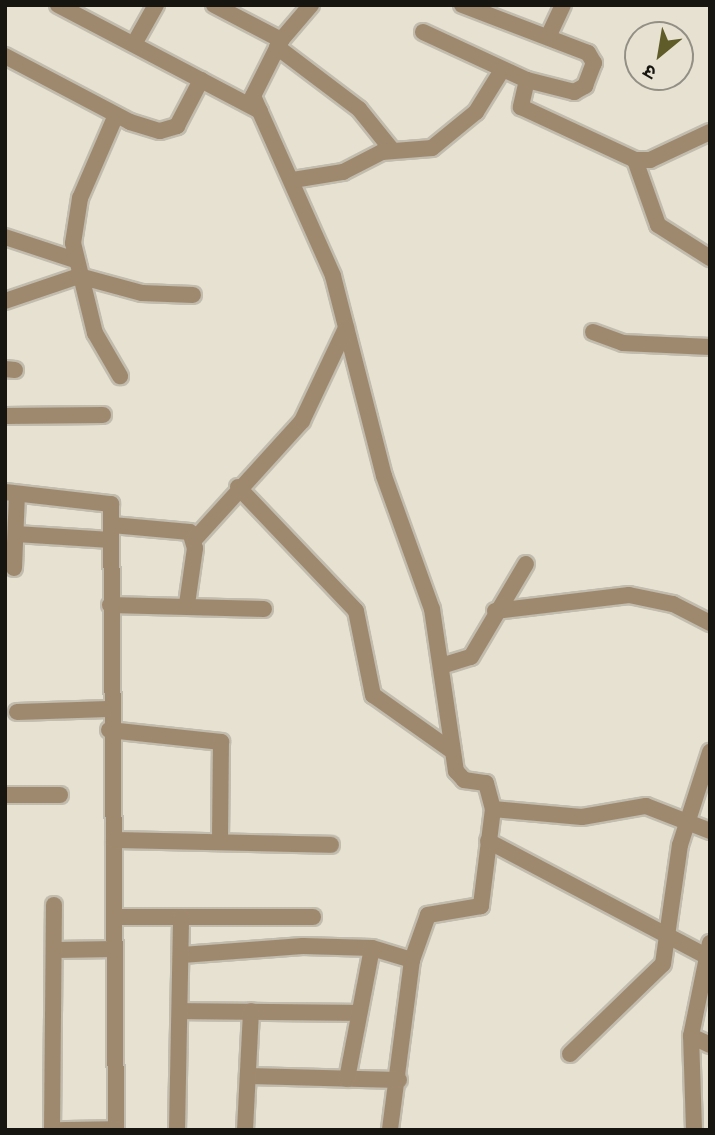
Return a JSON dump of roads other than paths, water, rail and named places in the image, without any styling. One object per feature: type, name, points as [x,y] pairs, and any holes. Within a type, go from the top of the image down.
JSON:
[{"type":"street","points":[[58,5],[83,10],[134,44],[260,111]]},
{"type":"street","points":[[134,44],[156,5]]},
{"type":"street","points":[[214,5],[279,43],[359,109],[392,149]]},
{"type":"street","points":[[311,5],[279,43],[255,87],[260,111],[293,180],[333,276],[384,476],[432,609],[452,751],[459,777],[486,783],[492,809],[481,906],[428,915],[412,960],[399,1080],[390,1130]]},
{"type":"street","points":[[423,32],[527,80],[574,92],[586,86],[593,57],[462,5]]},
{"type":"street","points":[[548,37],[563,5]]},
{"type":"street","points":[[5,56],[142,128],[170,130],[201,80]]},
{"type":"street","points":[[293,180],[343,172],[392,149],[432,148],[476,112],[502,70]]},
{"type":"street","points":[[527,80],[521,107],[635,160],[650,160],[710,132]]},
{"type":"street","points":[[116,115],[80,198],[77,268],[95,334],[120,376]]},
{"type":"street","points":[[635,160],[658,225],[710,258]]},
{"type":"street","points":[[5,237],[142,293],[193,295]]},
{"type":"street","points":[[5,301],[77,268]]},
{"type":"street","points":[[187,604],[195,540],[238,487],[302,421],[346,328]]},
{"type":"street","points":[[593,332],[623,343],[710,347]]},
{"type":"street","points":[[5,415],[103,415]]},
{"type":"street","points":[[238,487],[356,611],[373,695],[452,751]]},
{"type":"street","points":[[14,568],[16,534],[11,493],[105,499],[111,532],[108,709],[114,840],[116,1129],[61,1130]]},
{"type":"street","points":[[16,534],[182,529],[195,540]]},
{"type":"street","points":[[441,666],[467,662],[495,611],[526,564]]},
{"type":"street","points":[[495,611],[629,595],[673,604],[710,623]]},
{"type":"street","points":[[110,605],[187,604],[264,609]]},
{"type":"street","points":[[17,712],[108,709]]},
{"type":"street","points":[[109,730],[220,742],[220,842]]},
{"type":"street","points":[[570,1054],[663,964],[669,940],[686,819],[710,752]]},
{"type":"street","points":[[5,795],[60,795]]},
{"type":"street","points":[[492,809],[582,817],[646,806],[686,819],[710,831]]},
{"type":"street","points":[[114,840],[331,845]]},
{"type":"street","points":[[488,841],[669,940],[708,953],[691,1035],[695,1129]]},
{"type":"street","points":[[52,1130],[57,950],[54,905]]},
{"type":"street","points":[[114,917],[313,917]]},
{"type":"street","points":[[177,1130],[181,918]]},
{"type":"street","points":[[182,955],[372,948],[412,960]]},
{"type":"street","points":[[347,1079],[372,948]]},
{"type":"street","points":[[57,950],[115,949]]},
{"type":"street","points":[[180,1011],[358,1013]]},
{"type":"street","points":[[245,1130],[251,1011]]},
{"type":"street","points":[[691,1035],[710,1045]]},
{"type":"street","points":[[248,1076],[399,1080]]}]
